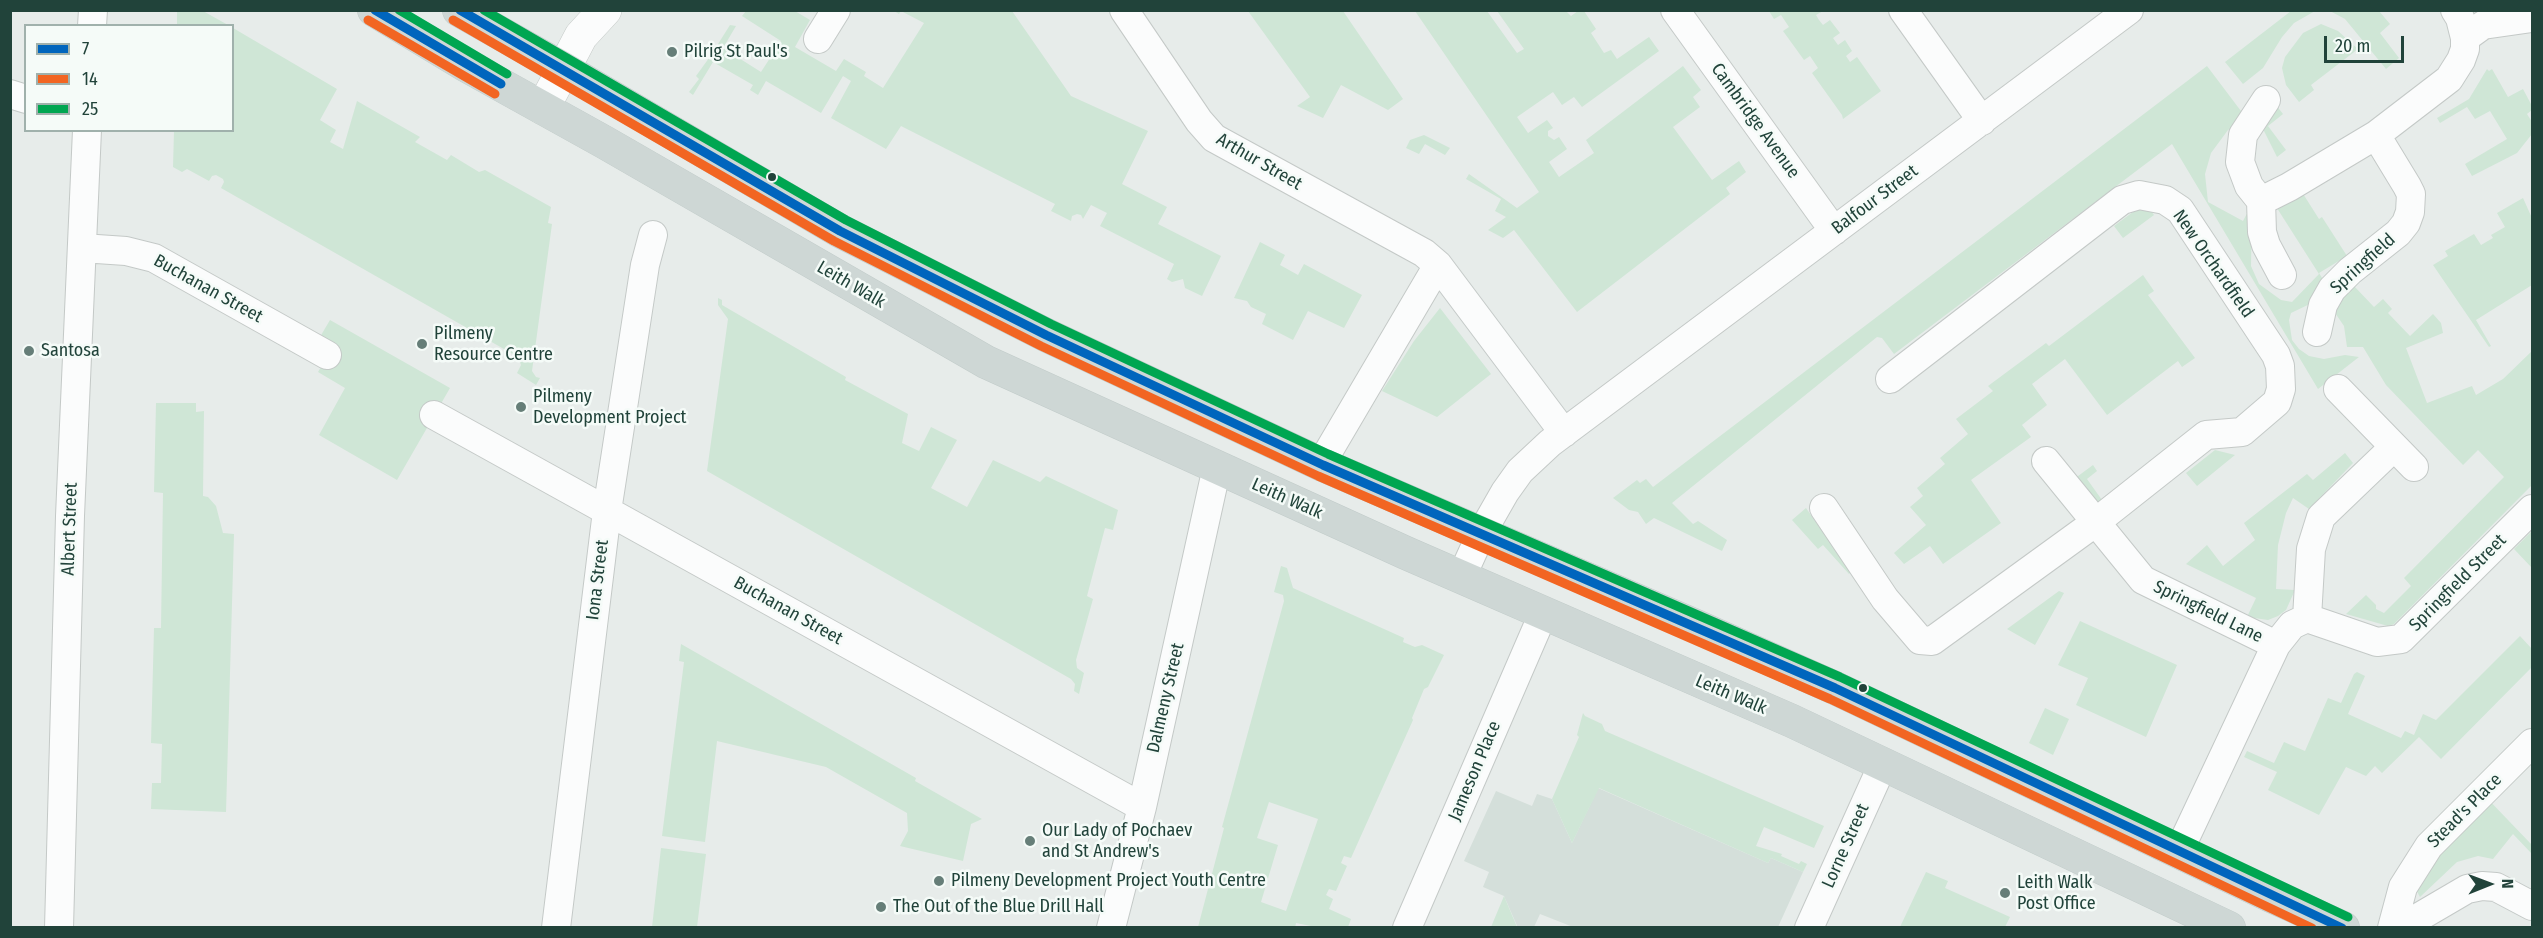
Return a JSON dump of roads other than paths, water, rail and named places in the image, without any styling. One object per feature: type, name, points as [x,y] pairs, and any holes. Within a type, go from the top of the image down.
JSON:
[{"type":"main road","name":"Leith Walk","points":[[374,10],[467,66],[986,363],[1461,578],[1792,721],[2228,927]]},
{"type":"main road","points":[[459,10],[840,231],[1046,335],[1323,465],[1824,683],[2270,895],[2343,927]]},
{"type":"street","points":[[543,108],[562,68],[581,36],[605,10]]},
{"type":"street","points":[[818,39],[836,10]]},
{"type":"street","name":"Arthur Street","points":[[1124,10],[1198,121],[1214,138],[1424,252],[1438,265],[1564,433]]},
{"type":"street","name":"Cambridge Avenue","points":[[1675,10],[1834,231]]},
{"type":"street","points":[[1903,10],[1982,121]]},
{"type":"street","name":"Balfour Street","points":[[1461,578],[1480,534],[1505,492],[1520,471],[1564,433],[2129,10]]},
{"type":"street","points":[[2261,201],[2376,135],[2449,79],[2465,49],[2460,18],[2455,10]]},
{"type":"street","points":[[2465,38],[2483,25],[2532,18]]},
{"type":"street","points":[[2266,100],[2248,124],[2240,152],[2245,179],[2261,201],[2262,232],[2266,245],[2282,275]]},
{"type":"street","name":"Albert Street","points":[[59,927],[70,516],[87,132]]},
{"type":"street","name":"Springfield","points":[[2317,332],[2323,305],[2332,289],[2358,264],[2398,232],[2406,223],[2410,212],[2411,194],[2376,135]]},
{"type":"street","name":"New Orchardfield","points":[[1824,508],[1885,599],[1920,640],[1932,641],[2096,522],[2206,435],[2242,432],[2277,402],[2281,389],[2280,366],[2276,355],[2180,210],[2165,200],[2139,195],[2122,200],[1890,379]]},
{"type":"street","name":"Iona Street","points":[[556,927],[607,511],[645,265],[653,235]]},
{"type":"street","name":"Buchanan Street","points":[[82,248],[142,254],[154,258],[327,355]]},
{"type":"street","points":[[1323,465],[1351,412],[1438,265]]},
{"type":"street","points":[[2338,389],[2414,467]]},
{"type":"street","name":"Buchanan Street","points":[[434,415],[1142,807]]},
{"type":"street","points":[[2179,851],[2276,645],[2292,624],[2307,618],[2311,549],[2321,517],[2394,447]]},
{"type":"street","points":[[2046,461],[2096,522]]},
{"type":"street","name":"Dalmeny Street","points":[[1111,927],[1142,807],[1217,467]]},
{"type":"street","name":"Springfield Street","points":[[2307,618],[2377,642],[2401,639],[2532,509]]},
{"type":"street","name":"Springfield Lane","points":[[2096,522],[2143,579],[2276,645]]},
{"type":"street","name":"Jameson Place","points":[[1407,927],[1543,614]]},
{"type":"street","name":"Stead's Place","points":[[2532,743],[2429,846],[2403,887],[2394,923],[2414,920],[2467,888],[2482,886],[2496,887],[2532,906]]},
{"type":"street","name":"Lorne Street","points":[[1809,927],[1883,764]]},
{"type":"place","name":"Pilrig St Paul's","points":[[672,52]]},
{"type":"place","name":"Pilmeny Resource Centre","points":[[422,344]]},
{"type":"place","name":"Santosa","points":[[29,351]]},
{"type":"place","name":"Pilmeny Development Project","points":[[521,407]]},
{"type":"place","name":"Our Lady of Pochaev and St Andrew's","points":[[1030,841]]},
{"type":"place","name":"Pilmeny Development Project Youth Centre","points":[[939,881]]},
{"type":"place","name":"Leith Walk Post Office","points":[[2005,893]]},
{"type":"place","name":"The Out of the Blue Drill Hall","points":[[881,907]]}]
